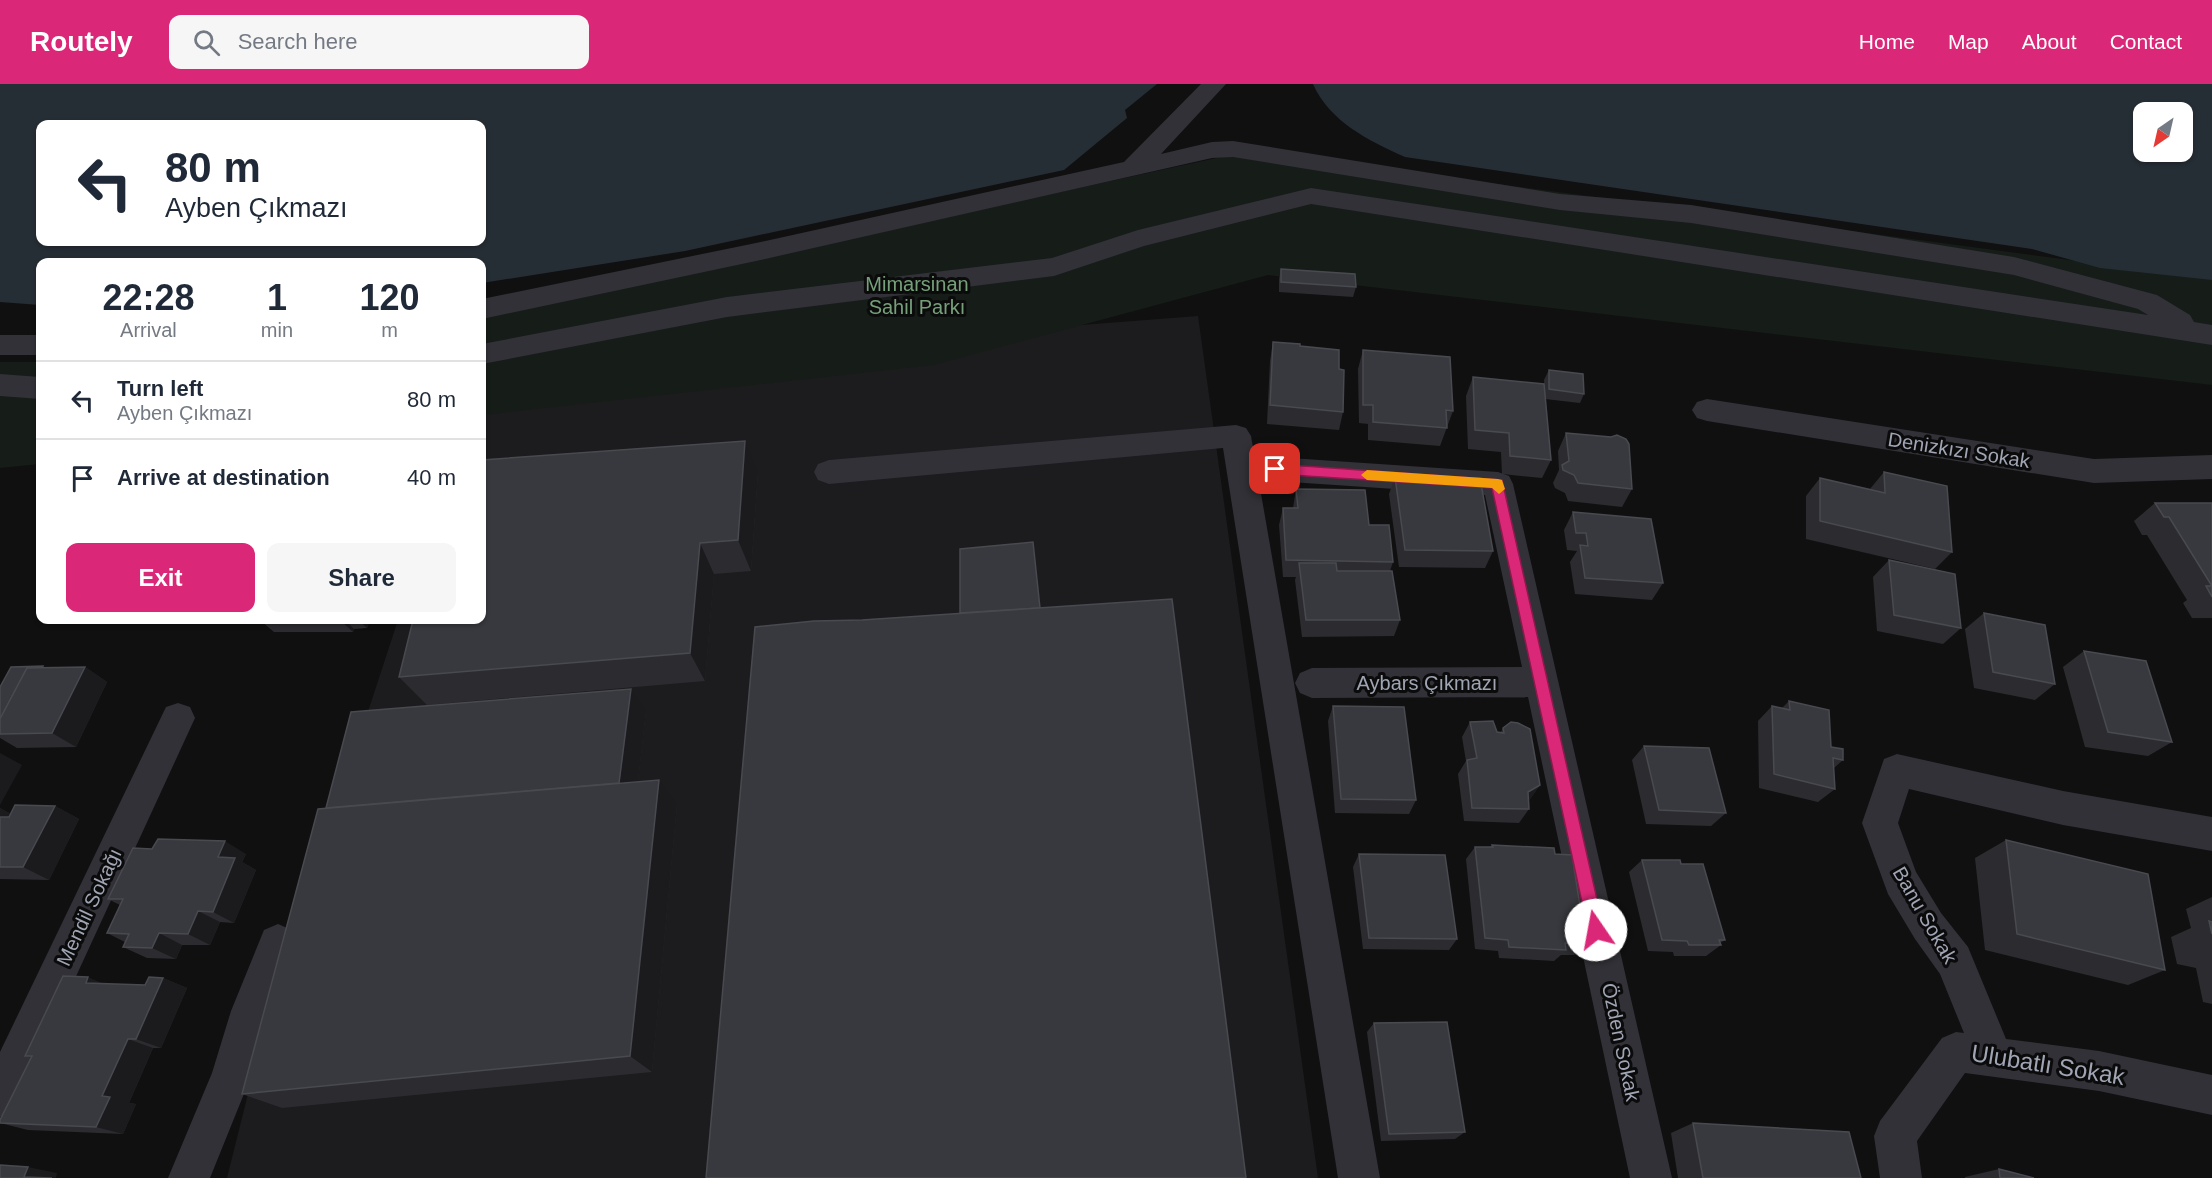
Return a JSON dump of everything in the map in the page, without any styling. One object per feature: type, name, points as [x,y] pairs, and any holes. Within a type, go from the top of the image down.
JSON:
[{"type":"street","points":[[1133,168],[1214,84]]},
{"type":"street","points":[[486,308],[636,278],[1212,150],[1233,149],[1560,202],[1691,214],[2014,266],[2147,302],[2205,334]]},
{"type":"street","points":[[486,353],[727,307],[1054,267],[1138,238],[1311,196],[2205,334]]},
{"type":"street","points":[[0,345],[36,345]]},
{"type":"street","points":[[0,385],[36,388]]},
{"type":"street","name":"Denizkızı Sokak","points":[[1707,410],[2094,471],[2212,467]]},
{"type":"street","points":[[829,472],[1236,436],[1359,1178]]},
{"type":"street","name":"Özden Sokak","points":[[1275,469],[1498,484],[1651,1178]]},
{"type":"street","name":"Aybars Çıkmazı","points":[[1312,683],[1541,682]]},
{"type":"street","name":"Mendil Sokağı","points":[[0,1097],[178,718]]},
{"type":"street","name":"Banu Sokak","points":[[1994,1057],[1953,961],[1928,926],[1901,881],[1880,823],[1897,770],[2063,808],[2212,834]]},
{"type":"street","points":[[189,1178],[232,1074],[251,1011],[278,943]]},
{"type":"street","name":"Ulubatlı Sokak","points":[[1901,1178],[1895,1136],[1956,1052],[2099,1071],[2212,1095]]},
{"type":"shaded area","points":[[0,84],[1157,84],[1125,110],[1127,118],[1064,170],[685,251],[486,282],[486,258],[36,258],[36,305],[0,302]]},
{"type":"shaded area","points":[[1313,84],[2212,84],[2212,280],[2100,268],[2032,249],[1405,157],[1364,137],[1329,109]]},
{"type":"shaded area","points":[[1198,316],[1318,1178],[227,1178],[265,1026],[397,624],[486,624],[486,371]]},
{"type":"green space","name":"Mimarsinan Sahil Parkı","points":[[1249,151],[2212,279],[2212,385],[1268,275],[933,365],[486,415],[486,316]]},
{"type":"green space","points":[[0,362],[36,362],[36,464],[0,468]]},
{"type":"building","points":[[1281,269],[1355,274],[1356,287],[1281,282]]},
{"type":"building","points":[[1273,342],[1339,350],[1339,369],[1344,370],[1343,412],[1270,405]]},
{"type":"building","points":[[1363,350],[1450,357],[1453,411],[1446,410],[1447,428],[1373,422],[1373,405],[1363,405]]},
{"type":"building","points":[[1549,370],[1583,374],[1584,394],[1549,389]]},
{"type":"building","points":[[1473,377],[1544,384],[1551,460],[1510,456],[1509,433],[1475,430]]},
{"type":"building","points":[[1566,433],[1611,437],[1617,435],[1626,439],[1629,444],[1632,489],[1578,483],[1574,475],[1563,470],[1562,465],[1569,461]]},
{"type":"building","points":[[745,441],[738,540],[700,543],[690,653],[399,677],[412,624],[486,624],[486,460]]},
{"type":"building","points":[[1884,472],[1947,486],[1952,552],[1820,521],[1820,478],[1885,493]]},
{"type":"building","points":[[1395,477],[1480,478],[1493,551],[1405,550]]},
{"type":"building","points":[[1296,489],[1365,490],[1369,525],[1389,525],[1393,562],[1286,560],[1283,508],[1298,508]]},
{"type":"building","points":[[2155,503],[2212,503],[2212,586],[2169,517],[2164,517]]},
{"type":"building","points":[[1573,512],[1651,519],[1663,583],[1585,578],[1580,545],[1588,546],[1586,533],[1576,533]]},
{"type":"building","points":[[1033,542],[1040,608],[960,613],[960,549]]},
{"type":"building","points":[[1889,560],[1955,574],[1961,628],[1894,615]]},
{"type":"building","points":[[1299,563],[1336,563],[1337,571],[1392,571],[1400,620],[1306,620]]},
{"type":"building","points":[[2206,586],[2212,586],[2212,597]]},
{"type":"building","points":[[1172,599],[1246,1178],[706,1178],[755,627],[814,621],[862,620]]},
{"type":"building","points":[[1984,613],[2045,625],[2055,684],[1993,672]]},
{"type":"building","points":[[2084,651],[2146,661],[2172,742],[2108,732]]},
{"type":"building","points":[[43,666],[42,668],[27,668],[0,719],[0,687],[11,667]]},
{"type":"building","points":[[85,667],[52,733],[0,734],[0,719],[27,668]]},
{"type":"building","points":[[631,689],[619,783],[326,808],[351,712]]},
{"type":"building","points":[[1789,701],[1829,710],[1831,747],[1843,749],[1843,760],[1833,758],[1835,789],[1774,774],[1772,706],[1790,710]]},
{"type":"building","points":[[1333,706],[1404,707],[1416,800],[1341,799]]},
{"type":"building","points":[[1493,721],[1497,732],[1504,733],[1503,728],[1511,722],[1530,729],[1540,785],[1528,792],[1529,809],[1472,808],[1467,760],[1477,758],[1470,722]]},
{"type":"building","points":[[1644,746],[1709,748],[1726,813],[1659,810]]},
{"type":"building","points":[[659,780],[630,1056],[242,1094],[318,809]]},
{"type":"building","points":[[15,805],[55,806],[23,867],[0,867],[0,817],[9,817]]},
{"type":"building","points":[[158,839],[225,841],[218,857],[235,858],[213,912],[198,911],[188,934],[159,933],[152,948],[123,947],[129,934],[107,933],[123,899],[108,899],[133,848],[152,849]]},
{"type":"building","points":[[2006,840],[2148,874],[2165,970],[2017,934]]},
{"type":"building","points":[[1492,845],[1554,848],[1555,854],[1572,855],[1586,945],[1565,943],[1566,950],[1509,947],[1508,940],[1485,938],[1475,847],[1493,847]]},
{"type":"building","points":[[1359,854],[1445,855],[1457,939],[1369,938]]},
{"type":"building","points":[[1642,860],[1680,860],[1681,864],[1703,864],[1725,940],[1719,940],[1721,945],[1689,945],[1687,941],[1662,940]]},
{"type":"building","points":[[63,976],[88,977],[86,983],[145,985],[149,977],[163,978],[136,1039],[128,1039],[102,1096],[110,1097],[96,1127],[0,1123],[32,1056],[25,1056]]},
{"type":"building","points":[[1447,1022],[1465,1132],[1389,1134],[1374,1023]]},
{"type":"building","points":[[1693,1123],[1849,1132],[1861,1178],[1703,1178]]},
{"type":"building","points":[[0,1165],[28,1167],[24,1177],[52,1178],[0,1178]]},
{"type":"building","points":[[1999,1169],[2034,1178],[2000,1178]]},
{"type":"slow traffic","points":[[1367,475],[1498,484],[1499,489]]},
{"type":"route","points":[[1275,469],[1498,484],[1596,930]]}]
